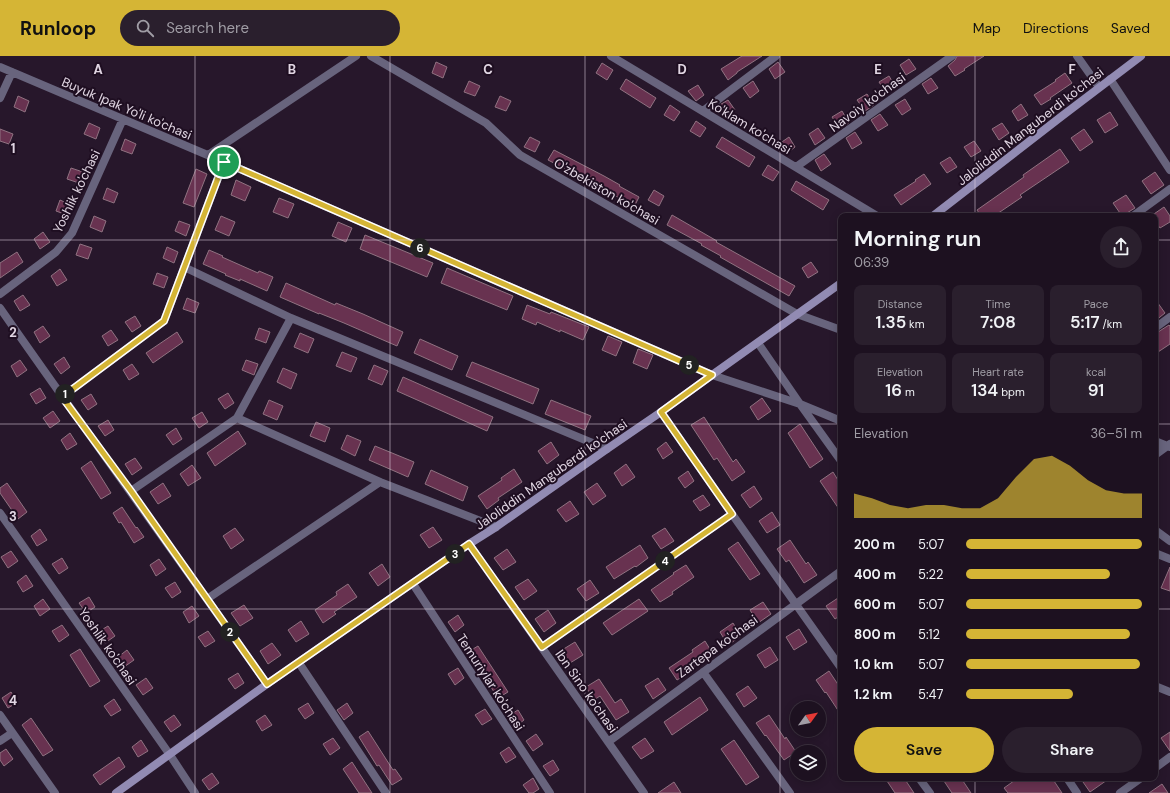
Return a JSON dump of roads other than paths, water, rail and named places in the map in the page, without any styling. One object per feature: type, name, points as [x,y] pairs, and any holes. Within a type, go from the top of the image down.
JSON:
[{"type":"street","points":[[208,155],[356,56]]},
{"type":"street","name":"O'zbekiston ko'chasi","points":[[370,56],[486,123],[520,155],[797,314],[838,329]]},
{"type":"street","name":"Ko'klam ko'chasi","points":[[611,56],[872,213]]},
{"type":"street","points":[[702,111],[776,56]]},
{"type":"street","name":"Navoiy ko'chasi","points":[[796,167],[952,56]]},
{"type":"street","points":[[1078,56],[1099,87]]},
{"type":"street","name":"Jaloliddin Manguberdi ko'chasi","points":[[938,213],[1099,87],[1142,56]]},
{"type":"street","name":"Buyuk Ipak Yo'li ko'chasi","points":[[0,67],[208,155],[712,375],[800,404],[838,420]]},
{"type":"street","points":[[0,98],[12,72]]},
{"type":"street","points":[[1110,79],[1170,170]]},
{"type":"street","name":"Yoshlik ko'chasi","points":[[0,294],[56,252],[72,232],[123,119]]},
{"type":"street","points":[[62,397],[164,321],[224,162]]},
{"type":"street","points":[[1137,213],[1170,189]]},
{"type":"street","points":[[184,267],[291,318],[607,449]]},
{"type":"street","name":"Jaloliddin Manguberdi ko'chasi","points":[[116,793],[267,684],[469,544],[496,527],[838,286]]},
{"type":"street","points":[[0,308],[267,684]]},
{"type":"street","points":[[1158,326],[1170,317]]},
{"type":"street","points":[[131,491],[237,418],[291,318]]},
{"type":"street","points":[[824,324],[838,332]]},
{"type":"street","points":[[758,343],[838,456]]},
{"type":"street","points":[[661,412],[838,664]]},
{"type":"street","points":[[237,418],[380,482],[496,527]]},
{"type":"street","points":[[1158,442],[1169,445]]},
{"type":"street","points":[[1158,453],[1169,445]]},
{"type":"street","points":[[207,599],[380,482]]},
{"type":"street","name":"Yoshlik ko'chasi","points":[[0,513],[170,755],[195,793]]},
{"type":"street","points":[[542,647],[732,514]]},
{"type":"street","points":[[1158,532],[1170,541]]},
{"type":"street","name":"Ibn Sino ko'chasi","points":[[469,544],[644,793]]},
{"type":"street","points":[[1158,554],[1170,559]]},
{"type":"street","name":"Zartepa ko'chasi","points":[[608,742],[838,573]]},
{"type":"street","name":"Temuriylar ko'chasi","points":[[412,584],[550,793]]},
{"type":"street","points":[[298,663],[386,793]]},
{"type":"street","points":[[703,672],[790,793]]},
{"type":"street","points":[[1158,687],[1170,692]]},
{"type":"street","points":[[0,715],[55,793]]},
{"type":"street","points":[[0,741],[12,733]]},
{"type":"street","points":[[1158,766],[1170,757]]},
{"type":"street","points":[[921,781],[930,793]]},
{"type":"street","points":[[1068,781],[1077,793]]},
{"type":"street","points":[[1120,793],[1137,781]]}]
